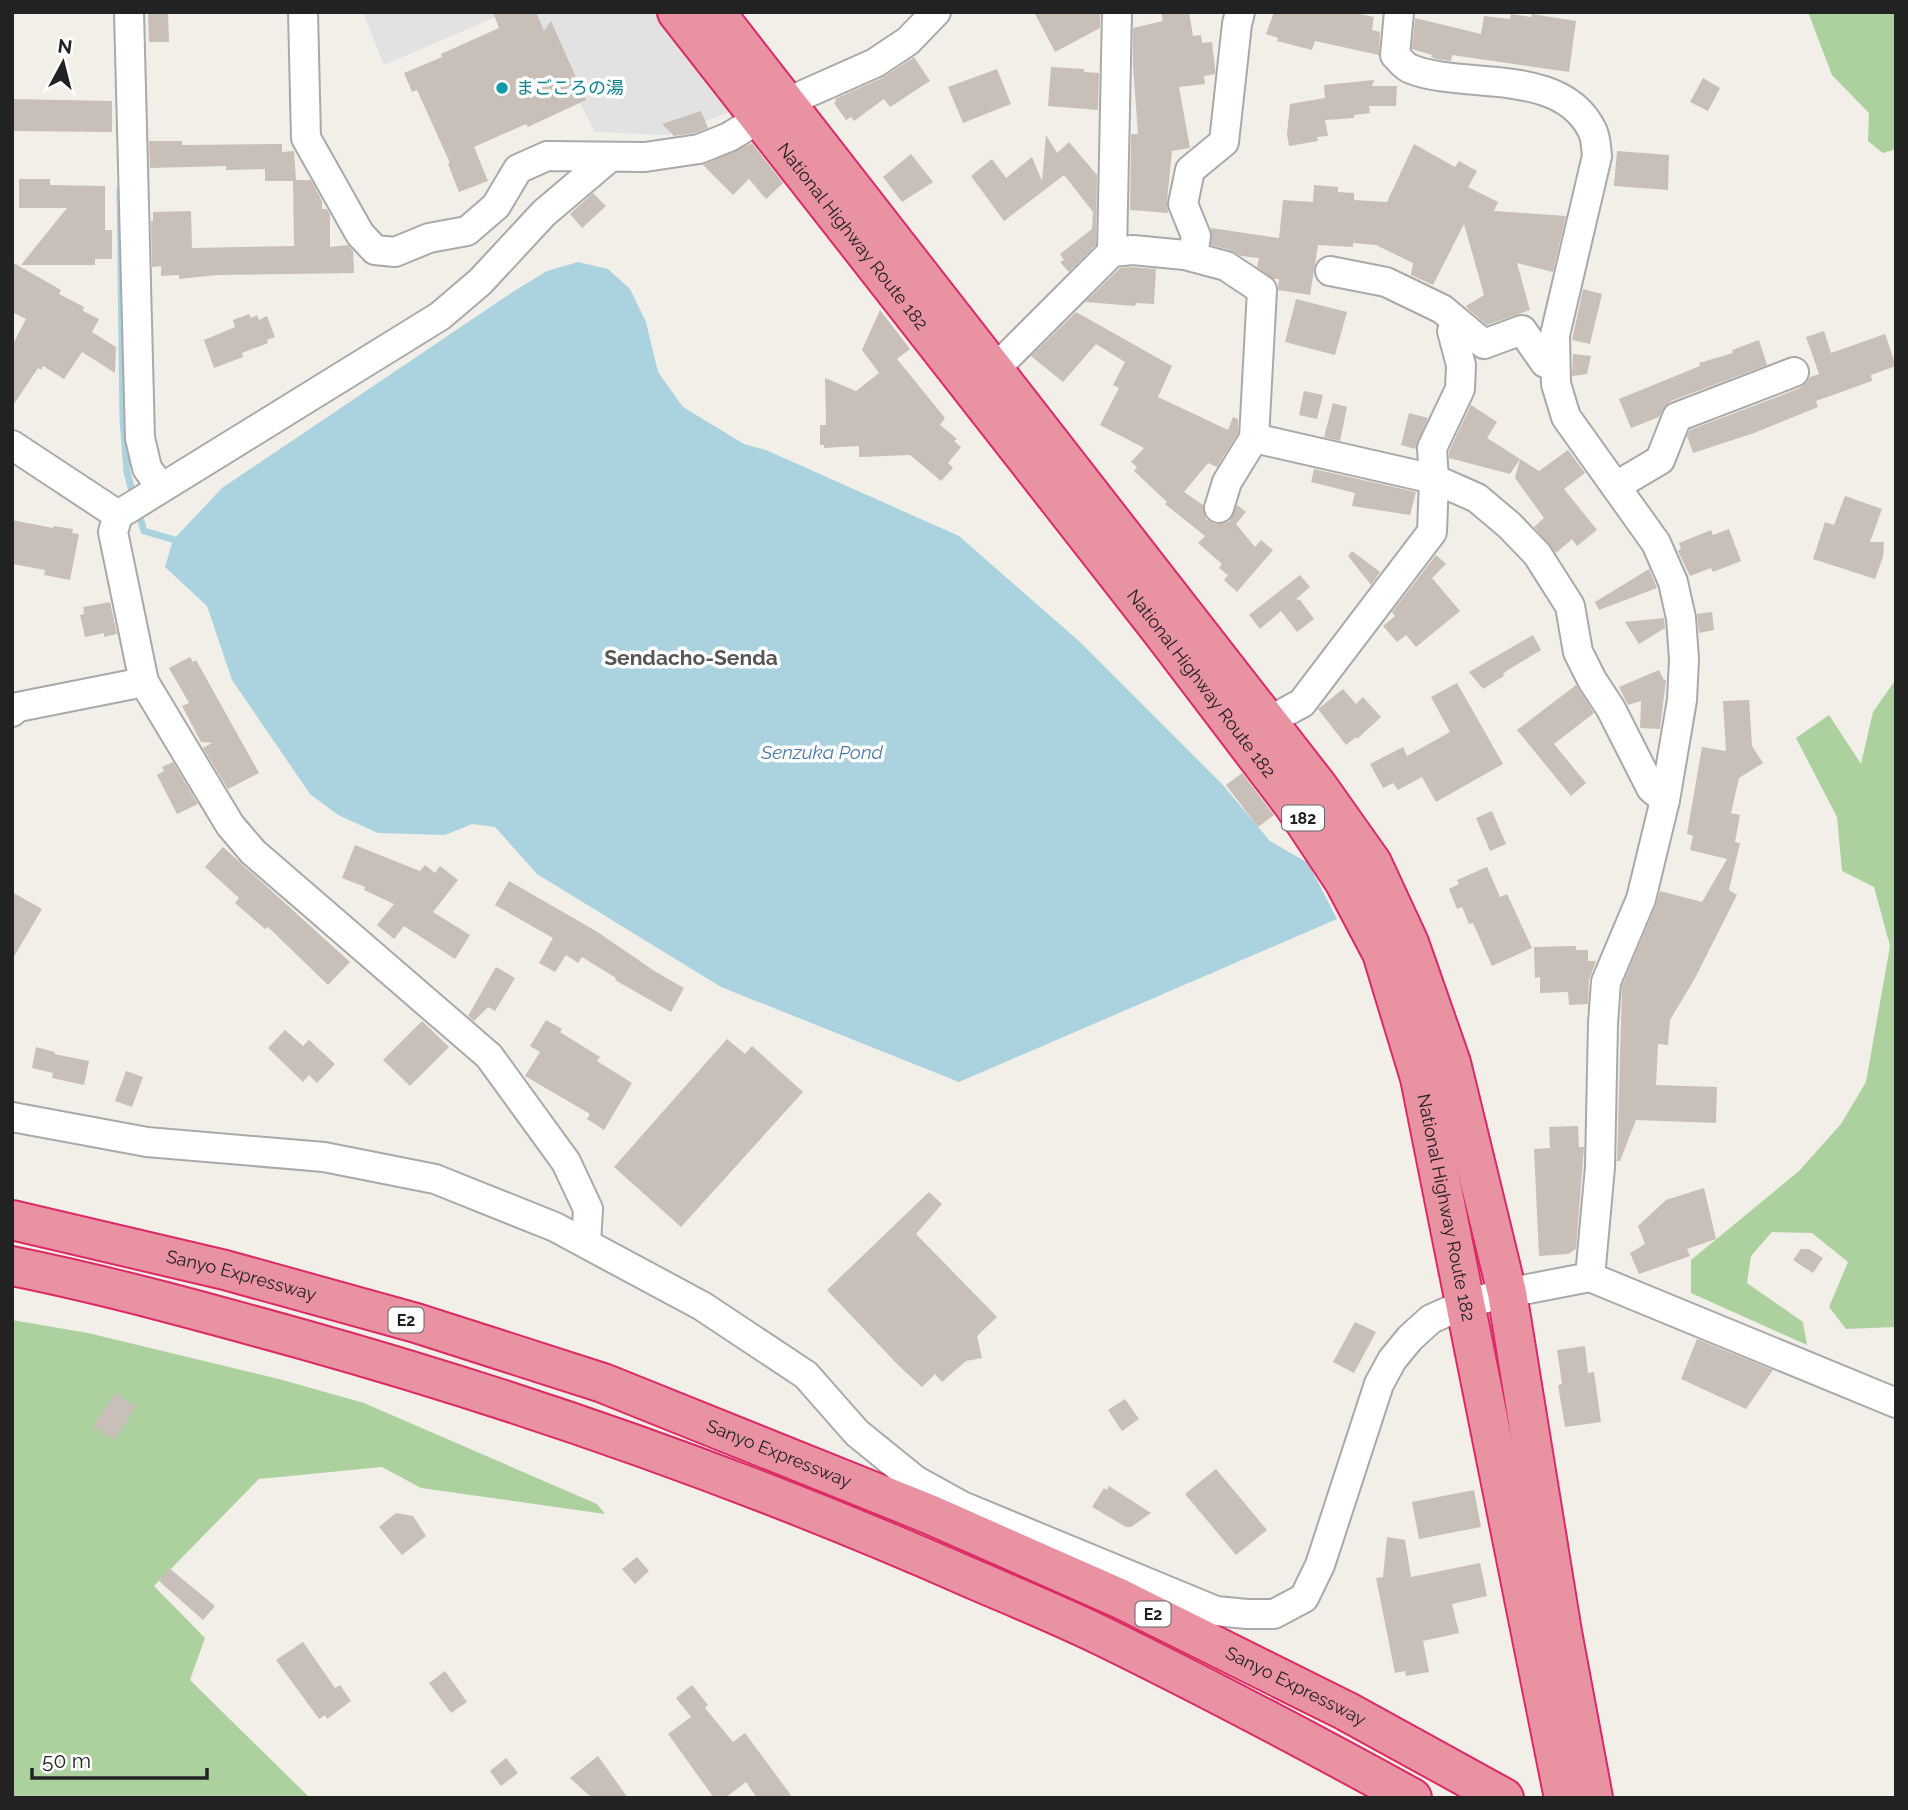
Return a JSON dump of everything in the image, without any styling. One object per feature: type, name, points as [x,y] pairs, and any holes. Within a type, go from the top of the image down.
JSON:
[{"type":"highway","name":"National Highway Route 182","points":[[677,12],[772,110],[993,371],[1318,788],[1372,863],[1409,943],[1451,1063],[1507,1293],[1562,1632],[1593,1798]]},
{"type":"highway","name":"National Highway Route 182","points":[[715,12],[772,110],[1293,804],[1345,881],[1382,953],[1420,1078],[1564,1798]]},
{"type":"highway","name":"Sanyo Expressway","points":[[12,1220],[225,1270],[416,1323],[603,1383],[929,1514],[1119,1598],[1346,1711],[1504,1798]]},
{"type":"highway","name":"E2","points":[[12,1266],[212,1314],[399,1366],[584,1425],[766,1493],[908,1550],[1102,1636],[1412,1798]]},
{"type":"street","points":[[129,12],[140,438],[146,468],[138,502]]},
{"type":"street","points":[[303,12],[306,138],[360,234],[375,250],[396,252],[429,238],[467,230],[496,206],[518,169],[547,156],[645,157],[699,149],[729,138],[772,110],[874,63],[908,41],[936,12]]},
{"type":"street","points":[[1112,252],[1117,12]]},
{"type":"street","points":[[1185,255],[1194,249],[1196,236],[1183,204],[1190,170],[1223,142],[1240,12]]},
{"type":"street","points":[[1391,15],[1395,55],[1409,68],[1438,75],[1505,81],[1549,93],[1579,110],[1593,132],[1597,156],[1555,335],[1556,384],[1566,417],[1656,543],[1673,582],[1681,618],[1684,659],[1682,700],[1665,800],[1641,899],[1606,982],[1600,1167],[1590,1278]]},
{"type":"street","points":[[586,1243],[588,1209],[566,1162],[489,1056],[253,852],[216,804],[144,682],[113,532],[138,502],[440,316],[480,282],[544,213],[609,158]]},
{"type":"street","points":[[993,371],[1112,252],[1133,250],[1185,255],[1226,266],[1262,290],[1254,438],[1227,482],[1219,508]]},
{"type":"street","points":[[1330,271],[1386,282],[1442,309],[1484,344],[1522,330],[1545,363],[1554,366]]},
{"type":"street","points":[[1267,722],[1302,703],[1432,533],[1432,448],[1460,389],[1461,365],[1452,331],[1458,323]]},
{"type":"street","points":[[1616,486],[1661,460],[1677,417],[1794,372]]},
{"type":"street","points":[[1254,438],[1434,479],[1477,498],[1509,525],[1537,554],[1570,606],[1578,652],[1611,709],[1651,788],[1665,800]]},
{"type":"street","points":[[12,445],[138,502]]},
{"type":"street","points":[[12,712],[18,707],[144,682]]},
{"type":"street","points":[[12,1117],[147,1142],[324,1157],[436,1179],[555,1227],[702,1306],[806,1375],[857,1433],[915,1480],[962,1506],[1216,1611],[1274,1614],[1304,1598],[1320,1565],[1385,1372],[1410,1338],[1432,1319],[1466,1303],[1590,1278],[1896,1403]]},
{"type":"green space","points":[[1808,12],[1896,12],[1896,149],[1883,153],[1868,141],[1869,113],[1832,75]]},
{"type":"green space","points":[[1896,679],[1896,1327],[1846,1329],[1829,1307],[1848,1262],[1812,1233],[1772,1232],[1751,1256],[1747,1283],[1803,1322],[1807,1345],[1691,1293],[1691,1260],[1799,1171],[1841,1124],[1866,1082],[1890,946],[1874,887],[1842,871],[1837,817],[1796,738],[1829,715],[1861,764],[1873,712]]},
{"type":"green space","points":[[12,1320],[88,1333],[279,1379],[364,1403],[597,1504],[605,1514],[421,1488],[382,1467],[259,1479],[154,1586],[205,1638],[190,1680],[310,1798],[12,1798]]},
{"type":"shaded area","points":[[363,12],[507,12],[384,65]]},
{"type":"shaded area","points":[[533,12],[660,12],[738,109],[668,135],[595,132]]},
{"type":"water","name":"Senzuka Pond","points":[[578,262],[608,269],[630,289],[646,322],[658,372],[683,407],[744,444],[766,450],[959,536],[1079,641],[1222,784],[1270,841],[1308,863],[1337,919],[959,1082],[721,987],[537,874],[495,827],[472,824],[445,835],[378,833],[338,815],[310,794],[232,680],[207,606],[165,567],[173,540],[222,488],[514,291],[547,271]]},
{"type":"building","points":[[148,12],[168,12],[169,42],[149,42]]},
{"type":"building","name":"まごころの湯","points":[[493,12],[536,12],[544,31],[551,21],[586,100],[528,127],[526,124],[474,147],[488,181],[459,192],[448,164],[450,163],[417,90],[412,92],[404,73],[499,28]]},
{"type":"building","points":[[1034,12],[1100,12],[1100,28],[1055,52]]},
{"type":"building","points":[[1161,12],[1189,12],[1193,36],[1201,35],[1202,43],[1212,42],[1215,68],[1215,74],[1204,76],[1205,84],[1179,87],[1190,148],[1172,151],[1168,213],[1130,210],[1131,134],[1138,134],[1133,28],[1163,21]]},
{"type":"building","points":[[1274,12],[1351,12],[1374,17],[1372,30],[1380,32],[1379,55],[1315,41],[1312,50],[1277,41],[1278,38],[1266,34]]},
{"type":"building","points":[[1511,14],[1531,17],[1532,14],[1576,21],[1569,72],[1452,55],[1451,61],[1436,59],[1431,57],[1432,55],[1412,49],[1415,18],[1481,34],[1484,16],[1510,19]]},
{"type":"building","points":[[914,57],[930,81],[890,107],[884,99],[854,121],[851,117],[846,120],[834,103],[835,99],[882,78]]},
{"type":"building","points":[[1051,67],[1084,69],[1084,72],[1099,73],[1098,110],[1048,106]]},
{"type":"building","points":[[997,69],[1011,104],[963,123],[948,87]]},
{"type":"building","points":[[1703,78],[1720,88],[1708,111],[1690,102]]},
{"type":"building","points":[[1374,80],[1372,86],[1397,86],[1396,106],[1369,106],[1370,113],[1354,115],[1354,118],[1325,120],[1328,136],[1317,137],[1318,141],[1289,146],[1287,134],[1290,104],[1325,98],[1324,85]]},
{"type":"building","points":[[12,99],[112,101],[112,132],[12,131]]},
{"type":"building","points":[[701,111],[708,128],[695,133],[674,136],[662,124]]},
{"type":"building","points":[[1046,135],[1057,153],[1069,142],[1097,175],[1096,245],[1069,272],[1060,262],[1064,260],[1060,254],[1092,229],[1093,212],[1064,175],[1004,221],[971,176],[992,159],[1006,178],[1032,157],[1042,181]]},
{"type":"building","points":[[149,141],[182,141],[182,145],[282,144],[282,152],[294,151],[296,180],[311,180],[322,201],[322,209],[327,209],[330,215],[330,247],[348,245],[353,251],[354,273],[217,275],[179,279],[179,275],[161,276],[161,266],[152,267],[153,212],[191,211],[192,248],[294,246],[293,181],[265,181],[265,169],[226,170],[226,166],[150,168]]},
{"type":"building","points":[[752,143],[783,183],[766,199],[749,179],[733,195],[703,165]]},
{"type":"building","points":[[1414,144],[1455,167],[1459,161],[1477,171],[1468,187],[1498,202],[1494,211],[1566,216],[1553,272],[1517,263],[1530,310],[1487,325],[1468,309],[1466,306],[1484,295],[1464,224],[1433,285],[1411,275],[1413,263],[1376,245],[1353,243],[1353,247],[1318,245],[1310,295],[1278,290],[1279,279],[1273,279],[1257,267],[1259,258],[1241,256],[1211,245],[1211,228],[1279,238],[1283,200],[1313,202],[1314,185],[1338,187],[1338,192],[1354,193],[1354,200],[1387,202]]},
{"type":"building","points":[[1617,151],[1669,155],[1668,190],[1614,186]]},
{"type":"building","points":[[911,154],[933,182],[902,202],[883,177]]},
{"type":"building","points":[[19,179],[50,179],[50,185],[105,186],[105,230],[112,230],[112,259],[95,259],[95,265],[21,265],[67,208],[19,208]]},
{"type":"building","points":[[593,193],[606,206],[582,228],[570,214]]},
{"type":"building","points":[[12,262],[61,290],[59,294],[84,307],[83,311],[99,319],[92,332],[116,347],[115,373],[82,352],[64,379],[43,366],[41,370],[38,368],[12,407],[12,346],[26,319],[12,312]]},
{"type":"building","points":[[1120,268],[1156,269],[1154,304],[1136,303],[1135,306],[1085,302]]},
{"type":"building","points":[[1583,289],[1602,294],[1590,344],[1572,340]]},
{"type":"building","points":[[1296,299],[1347,312],[1335,355],[1285,342]]},
{"type":"building","points":[[880,310],[910,349],[897,359],[945,418],[940,425],[957,439],[954,441],[961,447],[948,463],[953,468],[941,481],[910,455],[859,457],[859,446],[824,448],[824,445],[820,445],[820,425],[826,425],[825,378],[856,391],[879,373],[862,350]]},
{"type":"building","points":[[1076,312],[1172,366],[1158,397],[1228,430],[1233,417],[1238,419],[1238,433],[1217,467],[1208,463],[1184,492],[1203,505],[1206,519],[1215,524],[1230,521],[1237,505],[1246,512],[1236,524],[1255,547],[1261,540],[1273,550],[1237,592],[1224,580],[1228,575],[1219,568],[1222,564],[1198,543],[1205,536],[1165,504],[1167,502],[1134,471],[1137,467],[1131,462],[1144,448],[1100,425],[1119,388],[1113,385],[1125,362],[1096,344],[1063,382],[1031,356]]},
{"type":"building","points":[[249,314],[251,318],[257,315],[259,320],[267,316],[275,337],[267,340],[268,343],[242,353],[243,357],[214,368],[204,340],[235,327],[233,320]]},
{"type":"building","points":[[1824,331],[1831,353],[1885,334],[1896,366],[1871,375],[1872,381],[1816,401],[1818,407],[1754,433],[1693,453],[1687,436],[1690,430],[1800,388],[1810,377],[1819,374],[1806,337]]},
{"type":"building","points":[[1759,340],[1767,365],[1671,401],[1659,417],[1631,428],[1619,399],[1700,366],[1699,363],[1733,353],[1732,350]]},
{"type":"building","points":[[1573,354],[1591,356],[1587,374],[1572,376]]},
{"type":"building","points":[[1304,391],[1323,395],[1317,419],[1299,415]]},
{"type":"building","points":[[1333,403],[1347,407],[1340,441],[1324,437]]},
{"type":"building","points":[[1471,405],[1497,422],[1487,438],[1520,459],[1510,474],[1449,458],[1449,451]]},
{"type":"building","points":[[1409,413],[1428,418],[1415,449],[1401,445]]},
{"type":"building","points":[[1568,450],[1585,473],[1564,489],[1597,530],[1577,546],[1572,539],[1556,553],[1534,527],[1544,518],[1515,478],[1520,459],[1539,471]]},
{"type":"building","points":[[1314,469],[1416,492],[1410,515],[1352,506],[1355,493],[1311,482]]},
{"type":"building","points":[[1845,496],[1882,509],[1870,542],[1884,542],[1883,557],[1875,579],[1813,559],[1825,522],[1834,525]]},
{"type":"building","points":[[12,520],[73,529],[72,533],[79,534],[70,580],[44,575],[45,570],[12,564]]},
{"type":"building","points":[[1729,529],[1741,561],[1713,572],[1711,568],[1690,576],[1678,551],[1681,549],[1679,543],[1711,530],[1713,535]]},
{"type":"building","points":[[1352,551],[1380,572],[1371,585],[1348,556]]},
{"type":"building","points":[[1436,555],[1446,564],[1432,578],[1460,611],[1416,647],[1406,635],[1397,642],[1383,626],[1395,616],[1392,612]]},
{"type":"building","points":[[1649,569],[1657,588],[1599,610],[1595,602]]},
{"type":"building","points":[[1300,575],[1310,587],[1296,599],[1300,600],[1314,619],[1297,632],[1281,611],[1260,629],[1249,615]]},
{"type":"building","points":[[110,602],[117,634],[104,637],[104,633],[85,637],[80,615],[84,614],[83,607]]},
{"type":"building","points":[[1712,612],[1714,630],[1699,633],[1697,614]]},
{"type":"building","points":[[1664,618],[1665,628],[1639,644],[1625,622]]},
{"type":"building","points":[[1533,635],[1541,650],[1483,689],[1469,672]]},
{"type":"building","points":[[190,657],[193,662],[196,660],[259,773],[228,789],[203,748],[212,743],[201,742],[182,706],[189,703],[169,668]]},
{"type":"building","points":[[1659,670],[1666,680],[1660,729],[1640,728],[1641,701],[1628,705],[1619,687]]},
{"type":"building","points":[[1457,683],[1503,764],[1436,802],[1422,777],[1398,790],[1393,783],[1383,788],[1370,764],[1403,747],[1407,756],[1450,732],[1431,697]]},
{"type":"building","points":[[1576,685],[1594,713],[1554,744],[1586,783],[1571,796],[1517,730]]},
{"type":"building","points":[[1343,689],[1356,704],[1363,697],[1381,717],[1357,739],[1356,737],[1346,745],[1318,709]]},
{"type":"building","points":[[1749,700],[1752,746],[1763,763],[1739,778],[1731,813],[1740,815],[1735,842],[1740,843],[1729,890],[1737,895],[1694,980],[1670,1020],[1668,1045],[1658,1044],[1656,1085],[1717,1087],[1716,1123],[1636,1120],[1620,1161],[1617,1161],[1622,986],[1660,891],[1702,902],[1727,859],[1690,850],[1693,836],[1687,834],[1702,747],[1726,751],[1723,701]]},
{"type":"building","points":[[173,762],[198,804],[177,814],[157,775],[164,771],[162,767]]},
{"type":"building","points":[[1242,773],[1274,815],[1258,827],[1226,785]]},
{"type":"building","points":[[1492,811],[1506,844],[1490,851],[1476,818]]},
{"type":"building","points":[[355,845],[420,871],[425,865],[435,873],[440,866],[458,880],[433,912],[470,935],[455,959],[404,926],[394,939],[377,925],[394,904],[364,890],[365,887],[342,878]]},
{"type":"building","points":[[223,847],[350,962],[328,985],[268,927],[265,929],[235,903],[239,898],[205,867]]},
{"type":"building","points":[[1487,867],[1500,897],[1507,894],[1532,948],[1492,966],[1473,923],[1469,924],[1462,907],[1457,909],[1449,889],[1459,884],[1457,880]]},
{"type":"building","points":[[509,881],[596,931],[684,988],[671,1012],[615,980],[616,978],[582,957],[578,963],[566,955],[555,972],[539,963],[553,938],[495,905]]},
{"type":"building","points":[[12,892],[42,909],[12,960]]},
{"type":"building","points":[[1576,946],[1576,950],[1588,950],[1588,961],[1596,961],[1589,980],[1588,1004],[1569,1005],[1568,992],[1540,993],[1540,977],[1535,978],[1534,947]]},
{"type":"building","points":[[496,967],[515,978],[495,1011],[488,1007],[474,1021],[468,1016]]},
{"type":"building","points":[[546,1020],[600,1057],[597,1061],[632,1083],[604,1130],[587,1119],[590,1114],[525,1076],[540,1052],[530,1046]]},
{"type":"building","points":[[422,1021],[449,1047],[410,1086],[383,1060]]},
{"type":"building","points":[[285,1030],[303,1046],[309,1040],[335,1064],[317,1083],[309,1075],[303,1082],[268,1048]]},
{"type":"building","points":[[727,1039],[745,1054],[752,1046],[803,1092],[681,1227],[614,1167]]},
{"type":"building","points":[[36,1047],[55,1052],[54,1054],[89,1061],[84,1085],[52,1078],[53,1073],[32,1068]]},
{"type":"building","points":[[126,1071],[143,1077],[132,1107],[115,1101]]},
{"type":"building","points":[[1578,1126],[1579,1147],[1584,1147],[1576,1249],[1568,1254],[1539,1256],[1534,1149],[1550,1148],[1549,1127]]},
{"type":"building","points":[[1704,1188],[1716,1239],[1687,1249],[1690,1256],[1639,1274],[1630,1253],[1645,1244],[1638,1226],[1666,1200]]},
{"type":"building","points":[[929,1192],[942,1204],[916,1234],[997,1317],[977,1336],[982,1358],[966,1361],[942,1382],[935,1374],[922,1387],[827,1290]]},
{"type":"building","points":[[1801,1249],[1809,1249],[1823,1258],[1813,1273],[1793,1260]]},
{"type":"building","points":[[1355,1322],[1376,1332],[1354,1373],[1333,1362]]},
{"type":"building","points":[[1697,1339],[1773,1370],[1746,1409],[1681,1379]]},
{"type":"building","points":[[1585,1346],[1588,1373],[1594,1372],[1601,1422],[1565,1427],[1558,1385],[1562,1384],[1557,1350]]},
{"type":"building","points":[[115,1393],[136,1407],[114,1440],[93,1426]]},
{"type":"building","points":[[1125,1399],[1139,1419],[1122,1431],[1108,1410]]},
{"type":"building","points":[[1216,1469],[1267,1530],[1236,1555],[1185,1494]]},
{"type":"building","points":[[1109,1486],[1151,1513],[1131,1527],[1126,1527],[1092,1507],[1104,1488],[1107,1490]]},
{"type":"building","points":[[1474,1490],[1481,1527],[1419,1539],[1412,1502]]},
{"type":"building","points":[[396,1513],[413,1516],[426,1536],[402,1555],[379,1527]]},
{"type":"building","points":[[1387,1537],[1405,1540],[1411,1577],[1480,1563],[1487,1596],[1452,1604],[1459,1633],[1423,1641],[1429,1672],[1406,1676],[1405,1671],[1395,1673],[1376,1578],[1383,1577]]},
{"type":"building","points":[[637,1557],[649,1571],[635,1584],[622,1569]]},
{"type":"building","points":[[169,1568],[215,1606],[203,1620],[159,1581]]},
{"type":"building","points":[[303,1642],[335,1688],[340,1685],[351,1701],[327,1719],[325,1715],[319,1719],[276,1660]]},
{"type":"building","points":[[445,1671],[467,1702],[451,1713],[429,1683]]},
{"type":"building","points":[[692,1685],[708,1705],[705,1708],[733,1742],[745,1733],[793,1798],[757,1798],[746,1782],[725,1798],[714,1798],[668,1734],[691,1717],[676,1698]]},
{"type":"building","points":[[598,1756],[628,1798],[592,1798],[570,1778]]},
{"type":"building","points":[[506,1758],[518,1773],[501,1786],[490,1771]]},
{"type":"waterway","points":[[120,190],[123,420],[127,472],[134,499]]},
{"type":"waterway","points":[[138,510],[144,531],[182,542]]},
{"type":"place","name":"まごころの湯","points":[[502,88]]},
{"type":"district","name":"Sendacho-Senda","points":[[691,658]]}]
